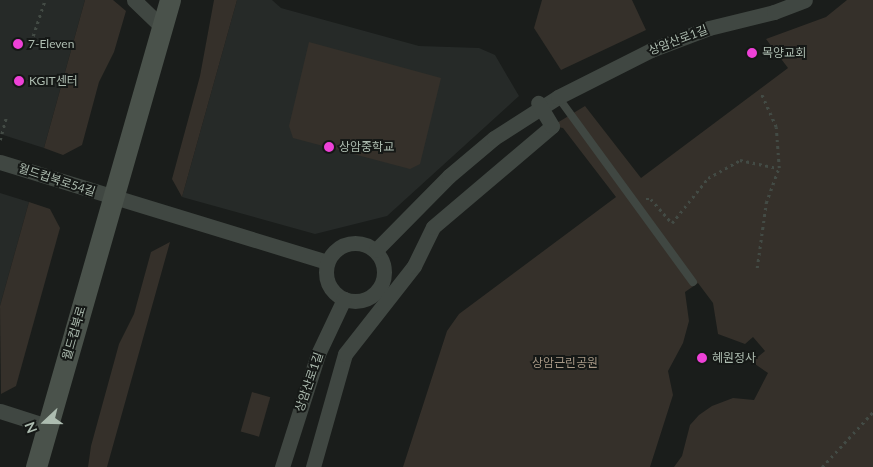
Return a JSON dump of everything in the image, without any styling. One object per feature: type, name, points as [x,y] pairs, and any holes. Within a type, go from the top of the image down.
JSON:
[{"type":"main road","name":"월드컵북로","points":[[36,467],[170,0]]},
{"type":"street","points":[[134,0],[162,27]]},
{"type":"street","name":"상암산로1길","points":[[376,250],[449,176],[494,138],[540,106],[651,50],[709,28],[774,12],[805,0]]},
{"type":"street","points":[[312,467],[345,354],[363,335],[414,266],[434,227],[552,126],[540,106]]},
{"type":"street","name":"월드컵북로54길","points":[[0,162],[113,199]]},
{"type":"street","points":[[113,199],[327,262]]},
{"type":"street","points":[[358,242],[376,250],[385,269],[380,288],[364,300],[344,299],[328,284],[327,262],[332,253],[348,243],[358,242]]},
{"type":"street","name":"상암산로1길","points":[[282,467],[318,354],[344,299]]},
{"type":"street","points":[[0,411],[47,426]]},
{"type":"lane","points":[[558,97],[634,198],[693,282]]},
{"type":"path","points":[[31,42],[45,0]]},
{"type":"path","points":[[757,268],[766,203],[779,168],[776,127],[760,91]]},
{"type":"path","points":[[0,140],[6,118]]},
{"type":"path","points":[[634,198],[651,199],[672,223],[708,178],[740,160],[779,168]]},
{"type":"path","points":[[822,467],[873,412]]},
{"type":"shaded area","points":[[0,0],[85,0],[44,148],[0,134]]},
{"type":"shaded area","name":"상암중학교","points":[[237,0],[272,0],[281,8],[419,46],[479,48],[495,55],[519,96],[387,216],[315,234],[182,197]]},
{"type":"shaded area","points":[[0,193],[29,202],[0,306]]},
{"type":"green space","points":[[85,0],[113,0],[126,11],[114,52],[99,82],[82,145],[63,155],[44,148]]},
{"type":"green space","points":[[214,0],[237,0],[182,197],[172,179],[200,76]]},
{"type":"green space","points":[[542,0],[632,0],[646,30],[561,70],[534,28]]},
{"type":"green space","name":"상암근린공원","points":[[847,0],[873,0],[873,467],[674,467],[682,456],[690,425],[699,415],[712,406],[733,398],[754,400],[768,373],[752,362],[765,351],[753,337],[745,344],[718,334],[713,303],[698,283],[685,292],[689,321],[683,343],[668,371],[673,395],[650,467],[403,467],[447,331],[459,314],[616,197],[563,128],[552,126],[585,106],[641,178],[788,68],[766,39],[826,17]]},
{"type":"green space","points":[[309,42],[441,78],[420,164],[410,169],[293,138],[289,126]]},
{"type":"green space","points":[[29,202],[50,209],[60,228],[16,386],[1,394],[0,306]]},
{"type":"green space","points":[[170,242],[107,467],[88,467],[91,446],[119,344],[134,314],[151,252]]},
{"type":"green space","points":[[252,392],[270,397],[259,437],[241,431]]},
{"type":"place","name":"7-Eleven","points":[[18,44]]},
{"type":"place","name":"목양교회","points":[[752,53]]},
{"type":"place","name":"KGIT센터","points":[[19,81]]},
{"type":"place","name":"상암중학교","points":[[329,147]]},
{"type":"place","name":"혜원정사","points":[[702,358]]}]
